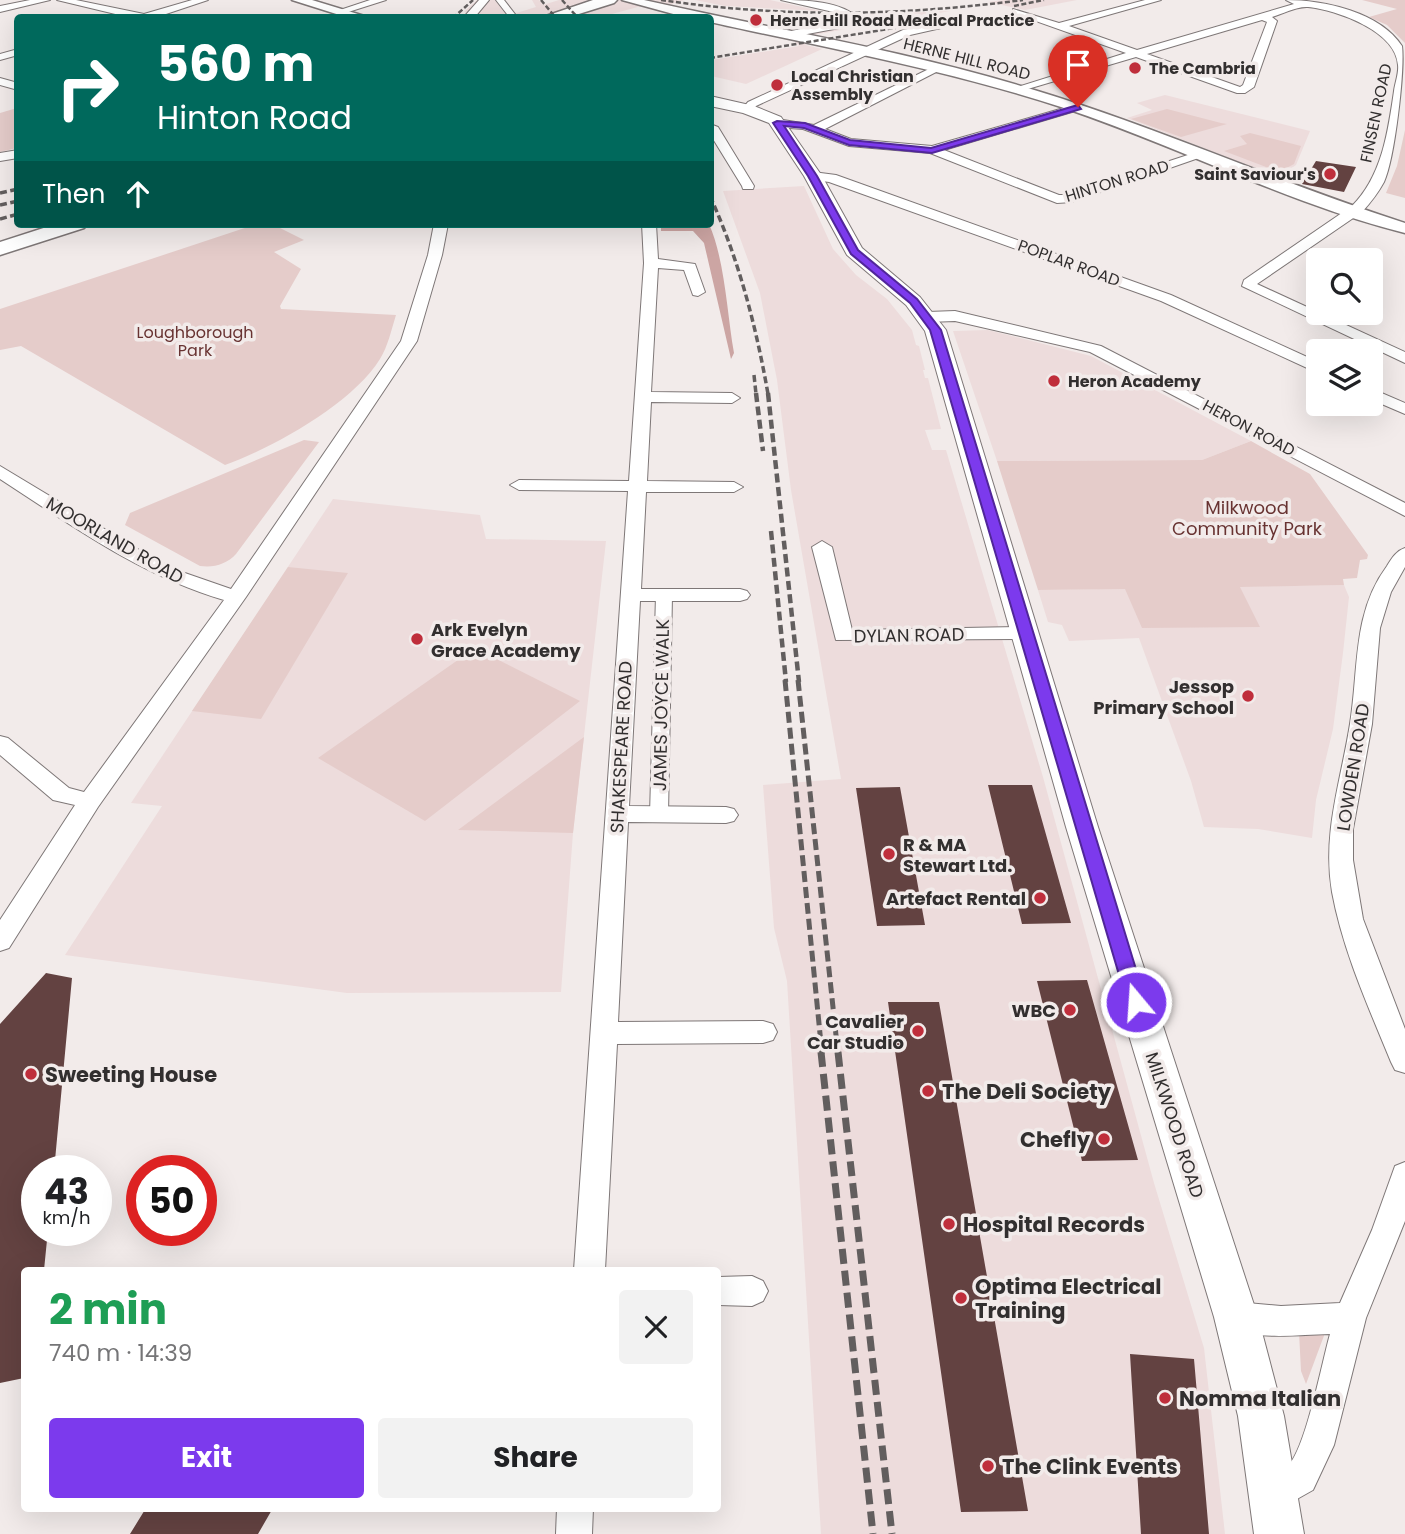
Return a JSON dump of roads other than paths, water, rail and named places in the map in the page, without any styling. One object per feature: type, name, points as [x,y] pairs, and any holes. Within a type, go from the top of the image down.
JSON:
[{"type":"main road","points":[[561,14],[609,0]]},
{"type":"main road","name":"HINTON ROAD","points":[[714,102],[769,116],[777,123]]},
{"type":"main road","name":"MILKWOOD ROAD","points":[[777,123],[813,176],[854,251],[928,317],[939,342],[1109,914],[1236,1317],[1261,1416],[1279,1534]]},
{"type":"main road","points":[[0,248],[64,228]]},
{"type":"street","points":[[0,9],[45,0]]},
{"type":"street","points":[[62,0],[129,14]]},
{"type":"street","points":[[298,0],[352,14]]},
{"type":"street","points":[[342,11],[381,0]]},
{"type":"street","points":[[472,14],[484,0]]},
{"type":"street","points":[[500,0],[511,14]]},
{"type":"street","name":"HERNE HILL ROAD","points":[[628,0],[690,14]]},
{"type":"street","points":[[786,0],[845,12],[855,19],[846,24],[786,35]]},
{"type":"street","points":[[817,7],[837,0]]},
{"type":"street","points":[[1058,26],[1156,0]]},
{"type":"street","name":"FINSEN ROAD","points":[[1291,0],[1373,24],[1400,52],[1404,65],[1388,147],[1378,178],[1361,205],[1351,212]]},
{"type":"street","points":[[153,14],[197,1]]},
{"type":"street","points":[[1017,89],[1304,4]]},
{"type":"street","points":[[1017,11],[1241,91],[1248,87],[1272,21],[1263,16]]},
{"type":"street","name":"HERNE HILL ROAD","points":[[714,19],[937,69],[1078,107],[1351,212],[1405,228]]},
{"type":"street","points":[[748,109],[752,104],[907,32],[937,26]]},
{"type":"street","points":[[816,130],[937,69]]},
{"type":"street","points":[[932,150],[1078,107]]},
{"type":"street","name":"HINTON ROAD","points":[[777,123],[796,124],[849,142],[932,150],[1049,197],[1063,200],[1204,154]]},
{"type":"street","points":[[714,130],[748,186]]},
{"type":"street","name":"POPLAR ROAD","points":[[813,176],[842,181],[1166,298],[1306,362]]},
{"type":"street","points":[[1351,212],[1249,283],[1249,286],[1403,356]]},
{"type":"street","points":[[0,941],[90,801],[236,597],[409,341],[435,255],[439,228]]},
{"type":"street","name":"SHAKESPEARE ROAD","points":[[589,1267],[643,397],[650,263],[649,228]]},
{"type":"street","points":[[650,263],[690,267],[698,292]]},
{"type":"street","name":"HERON ROAD","points":[[928,317],[954,316],[1095,349],[1405,510]]},
{"type":"street","points":[[643,397],[732,398]]},
{"type":"street","points":[[1383,399],[1405,410]]},
{"type":"street","name":"MOORLAND ROAD","points":[[1,473],[171,575],[213,592],[236,597]]},
{"type":"street","points":[[519,485],[734,487]]},
{"type":"street","name":"DYLAN ROAD","points":[[822,547],[843,636],[1024,633]]},
{"type":"street","name":"LOWDEN ROAD","points":[[1405,555],[1375,600],[1366,641],[1361,732],[1343,818],[1340,846],[1347,904],[1361,953],[1405,1062]]},
{"type":"street","name":"JAMES JOYCE WALK","points":[[630,595],[740,595]]},
{"type":"street","name":"JAMES JOYCE WALK","points":[[659,815],[664,595]]},
{"type":"street","points":[[0,744],[61,794],[90,801]]},
{"type":"street","name":"JAMES JOYCE WALK","points":[[618,814],[726,815]]},
{"type":"street","points":[[604,1033],[763,1032]]},
{"type":"street","points":[[1275,1494],[1301,1478],[1317,1445],[1350,1318],[1387,1230],[1405,1175]]},
{"type":"street","points":[[721,1291],[752,1291]]},
{"type":"street","points":[[1236,1317],[1281,1321],[1350,1318]]},
{"type":"street","points":[[574,1534],[575,1512]]},
{"type":"railway","points":[[457,14],[473,0]]},
{"type":"railway","points":[[541,0],[553,14]]},
{"type":"railway","points":[[562,0],[574,14]]},
{"type":"railway","points":[[661,0],[752,10],[842,13],[932,9],[1023,0]]},
{"type":"railway","points":[[1014,6],[1044,0]]},
{"type":"railway","points":[[714,57],[956,18]]},
{"type":"railway","points":[[0,193],[14,190]]},
{"type":"railway","points":[[0,205],[14,202]]},
{"type":"railway","points":[[714,206],[730,244],[745,294],[768,394]]},
{"type":"railway","points":[[0,219],[14,215]]},
{"type":"railway","points":[[754,375],[756,394]]},
{"type":"railway","points":[[756,393],[763,451]]},
{"type":"railway","points":[[768,393],[799,682]]},
{"type":"railway","points":[[771,531],[786,682]]},
{"type":"railway","points":[[785,680],[822,1054]]},
{"type":"railway","points":[[798,680],[838,1054]]},
{"type":"railway","points":[[821,1052],[873,1534]]},
{"type":"railway","points":[[838,1052],[892,1534]]},
{"type":"place","name":"Herne Hill Road Medical Practice","points":[[756,20]]},
{"type":"place","name":"The Cambria","points":[[1135,68]]},
{"type":"place","name":"Local Christian Assembly","points":[[777,85]]},
{"type":"place","name":"Saint Saviour's","points":[[1330,174]]},
{"type":"place","name":"Heron Academy","points":[[1054,381]]},
{"type":"place","name":"Ark Evelyn Grace Academy","points":[[417,639]]},
{"type":"place","name":"Jessop Primary School","points":[[1248,696]]},
{"type":"place","name":"R & MA Stewart Ltd.","points":[[889,854]]},
{"type":"place","name":"Artefact Rental","points":[[1040,898]]},
{"type":"place","name":"WBC","points":[[1070,1010]]},
{"type":"place","name":"Cavalier Car Studio","points":[[918,1031]]},
{"type":"place","name":"Sweeting House","points":[[31,1074]]},
{"type":"place","name":"The Deli Society","points":[[928,1091]]},
{"type":"place","name":"Chefly","points":[[1104,1139]]},
{"type":"place","name":"Hospital Records","points":[[949,1224]]},
{"type":"place","name":"Optima Electrical Training","points":[[961,1298]]},
{"type":"place","name":"Nomma Italian","points":[[1165,1398]]},
{"type":"place","name":"The Clink Events","points":[[988,1466]]},
{"type":"park label","name":"Loughborough Park","points":[[195,341]]},
{"type":"park label","name":"Milkwood Community Park","points":[[1247,517]]}]
